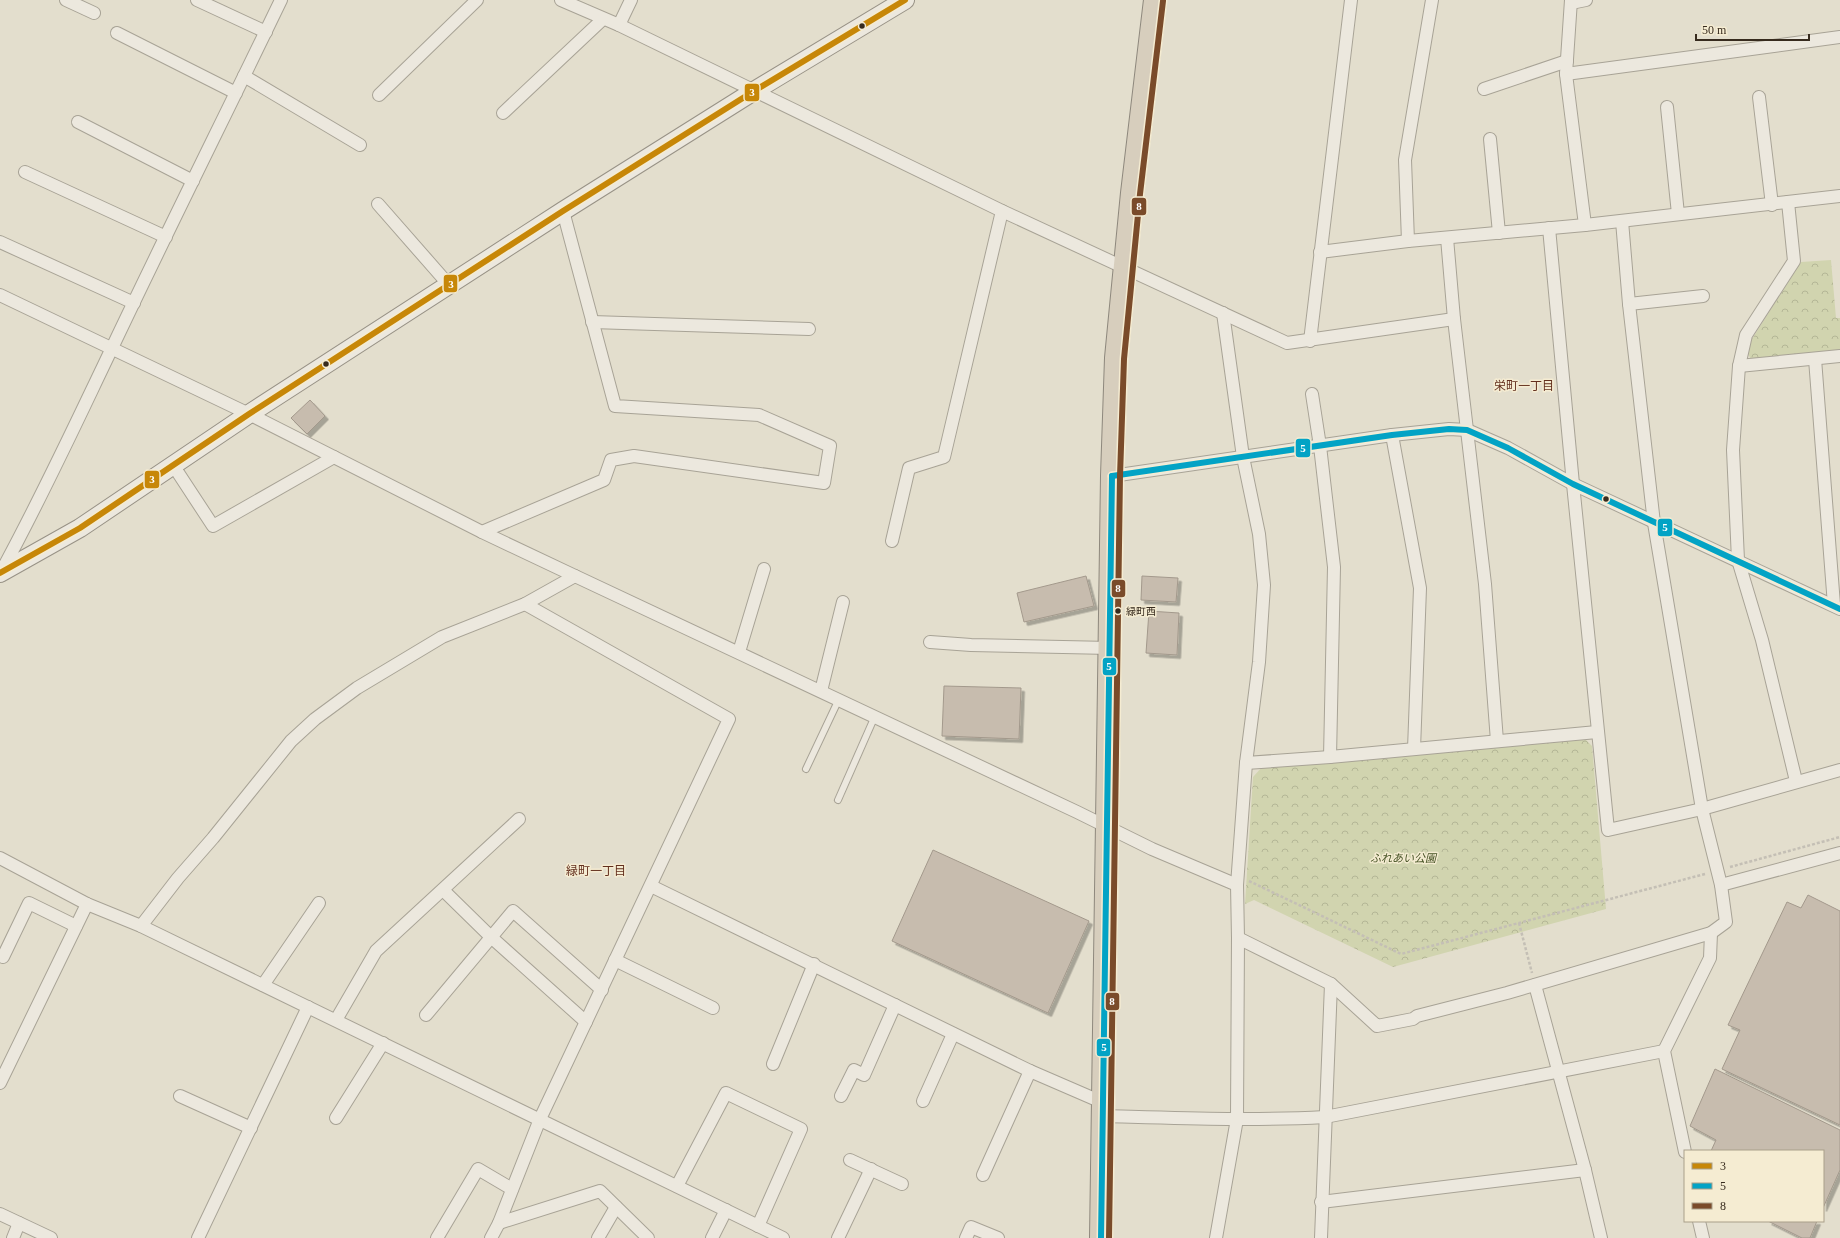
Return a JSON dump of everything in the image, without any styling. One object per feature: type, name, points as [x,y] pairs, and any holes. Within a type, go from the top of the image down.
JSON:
[{"type":"highway","points":[[1102,1238],[1112,476],[1116,358],[1124,267],[1150,32],[1155,0]]},
{"type":"street","points":[[66,0],[94,13]]},
{"type":"street","points":[[197,0],[266,32]]},
{"type":"street","points":[[0,574],[30,518],[281,0]]},
{"type":"street","points":[[379,95],[477,0]]},
{"type":"street","points":[[561,0],[619,25],[1002,211],[1286,343],[1310,341],[1454,319]]},
{"type":"street","points":[[619,25],[630,0]]},
{"type":"street","points":[[0,574],[80,528],[249,414],[563,211],[754,91],[905,0]]},
{"type":"street","points":[[1310,341],[1351,0]]},
{"type":"street","points":[[1408,241],[1405,160],[1432,0]]},
{"type":"street","points":[[1585,225],[1566,74],[1571,2],[1586,0]]},
{"type":"street","points":[[504,113],[603,18]]},
{"type":"street","points":[[117,33],[236,93]]},
{"type":"street","points":[[1566,74],[1840,36]]},
{"type":"street","points":[[1484,89],[1567,61]]},
{"type":"street","points":[[244,76],[360,145]]},
{"type":"street","points":[[1758,97],[1772,204]]},
{"type":"street","points":[[1667,107],[1678,214]]},
{"type":"street","points":[[78,122],[193,181]]},
{"type":"street","points":[[1490,138],[1499,233]]},
{"type":"street","points":[[26,172],[166,237]]},
{"type":"street","points":[[1320,252],[1408,241],[1585,225],[1840,196]]},
{"type":"street","points":[[1788,202],[1794,261],[1746,335],[1740,366],[1733,450],[1738,560],[1762,640],[1796,781]]},
{"type":"street","points":[[378,204],[449,285]]},
{"type":"street","points":[[482,532],[604,480],[611,460],[634,456],[824,483],[830,446],[759,415],[615,406],[563,211]]},
{"type":"street","points":[[892,541],[909,468],[944,457],[1002,211]]},
{"type":"street","points":[[1238,938],[1331,984],[1377,1026],[1413,1019],[1417,1016],[1535,985],[1712,933],[1726,922],[1721,885],[1702,809],[1654,523],[1629,304],[1622,221]]},
{"type":"street","points":[[1549,228],[1597,732],[1608,830],[1702,809],[1796,781],[1840,770]]},
{"type":"street","points":[[1447,238],[1454,319],[1485,584],[1497,741]]},
{"type":"street","points":[[0,242],[134,303]]},
{"type":"street","points":[[0,295],[249,414],[482,532],[875,716],[1152,849],[1241,882]]},
{"type":"street","points":[[1629,304],[1703,296]]},
{"type":"street","points":[[1216,1238],[1237,1119],[1238,938],[1246,762],[1259,662],[1264,585],[1259,534],[1243,457],[1223,313]]},
{"type":"street","points":[[592,322],[809,329]]},
{"type":"street","points":[[1740,366],[1840,356]]},
{"type":"street","points":[[1815,359],[1837,607]]},
{"type":"street","points":[[1312,394],[1320,446],[1334,567],[1330,757]]},
{"type":"street","points":[[1112,476],[1392,435],[1450,429],[1467,430],[1508,448],[1573,484],[1654,523],[1738,560],[1837,607]]},
{"type":"street","points":[[1392,435],[1420,588],[1414,749]]},
{"type":"street","points":[[173,465],[213,526],[334,457]]},
{"type":"street","points":[[739,652],[764,569]]},
{"type":"street","points":[[141,926],[178,878],[214,838],[291,741],[315,719],[357,688],[442,637],[525,604],[575,576]]},
{"type":"street","points":[[821,691],[843,602]]},
{"type":"street","points":[[491,1238],[499,1223],[540,1119],[729,719],[525,604]]},
{"type":"street","points":[[930,642],[971,645],[1110,648]]},
{"type":"street","points":[[1246,762],[1330,757],[1597,732]]},
{"type":"street","points":[[336,1020],[376,951],[519,819]]},
{"type":"street","points":[[1721,885],[1840,853]]},
{"type":"street","points":[[0,858],[87,904],[141,926],[783,1238]]},
{"type":"street","points":[[651,886],[814,964],[1030,1071],[1104,1110],[1237,1119],[1325,1117],[1664,1051]]},
{"type":"street","points":[[443,890],[491,937],[586,1022]]},
{"type":"street","points":[[3,958],[29,903],[76,926]]},
{"type":"street","points":[[263,985],[319,903]]},
{"type":"street","points":[[0,1083],[4,1066],[87,904]]},
{"type":"street","points":[[426,1014],[513,911],[602,990]]},
{"type":"street","points":[[1685,1150],[1664,1051],[1710,958],[1712,933]]},
{"type":"street","points":[[615,960],[713,1008]]},
{"type":"street","points":[[773,1064],[814,964]]},
{"type":"street","points":[[1321,1238],[1321,1202],[1331,984]]},
{"type":"street","points":[[1535,985],[1585,1170],[1601,1238]]},
{"type":"street","points":[[841,1096],[854,1070],[864,1075],[895,1005]]},
{"type":"street","points":[[198,1238],[308,1007]]},
{"type":"street","points":[[923,1101],[953,1034]]},
{"type":"street","points":[[336,1118],[383,1043]]},
{"type":"street","points":[[983,1175],[1030,1071]]},
{"type":"street","points":[[677,1186],[726,1093],[801,1129],[758,1226]]},
{"type":"street","points":[[180,1096],[251,1128]]},
{"type":"street","points":[[850,1160],[902,1184]]},
{"type":"street","points":[[437,1238],[478,1168],[512,1189]]},
{"type":"street","points":[[838,1238],[870,1169]]},
{"type":"street","points":[[1321,1202],[1585,1170]]},
{"type":"street","points":[[499,1223],[600,1191],[648,1238]]},
{"type":"street","points":[[598,1238],[616,1207]]},
{"type":"street","points":[[712,1238],[726,1210]]},
{"type":"street","points":[[0,1214],[51,1238]]},
{"type":"street","points":[[1700,1222],[1703,1238]]},
{"type":"street","points":[[13,1238],[19,1223]]},
{"type":"street","points":[[966,1238],[971,1227],[998,1238]]},
{"type":"lane","points":[[806,769],[839,700]]},
{"type":"lane","points":[[838,800],[875,716]]},
{"type":"path","points":[[1726,868],[1840,837]]},
{"type":"path","points":[[1241,882],[1401,954],[1706,873]]},
{"type":"path","points":[[1519,923],[1535,985]]},
{"type":"green space","points":[[1831,260],[1836,318],[1840,318],[1840,351],[1751,359],[1745,350],[1801,262]]},
{"type":"green space","name":"ふれあい公園","points":[[1584,738],[1592,746],[1606,909],[1393,967],[1254,900],[1245,904],[1253,777],[1263,766]]},
{"type":"building","points":[[310,400],[325,416],[307,434],[291,418]]},
{"type":"building","points":[[1086,576],[1094,606],[1024,622],[1017,593]]},
{"type":"building","points":[[1142,576],[1178,578],[1176,602],[1141,600]]},
{"type":"building","points":[[1149,611],[1179,613],[1177,655],[1146,653]]},
{"type":"building","points":[[944,686],[1021,688],[1019,739],[942,736]]},
{"type":"building","points":[[933,850],[1089,921],[1048,1013],[892,941]]},
{"type":"building","points":[[1808,895],[1840,911],[1840,1125],[1722,1069],[1740,1030],[1728,1025],[1787,902],[1801,908]]},
{"type":"building","points":[[1715,1069],[1840,1130],[1840,1170],[1824,1206],[1824,1150],[1711,1150],[1716,1140],[1690,1126]]},
{"type":"building","points":[[1770,1222],[1817,1222],[1810,1238],[1802,1238]]},
{"type":"transit line","name":"3","points":[[0,573],[80,528],[249,414],[563,211],[754,91],[905,0]]},
{"type":"transit line","name":"8","points":[[1109,1238],[1120,476],[1124,359],[1140,194],[1163,1]]},
{"type":"transit line","name":"5","points":[[1112,476],[1392,435],[1449,429],[1467,430],[1508,448],[1573,484],[1840,609]]},
{"type":"transit line","name":"5","points":[[1101,1238],[1112,476]]},
{"type":"place","name":"緑町西","points":[[1118,611]]},
{"type":"district","name":"栄町一丁目","points":[[1524,386]]},
{"type":"district","name":"緑町一丁目","points":[[596,871]]}]
